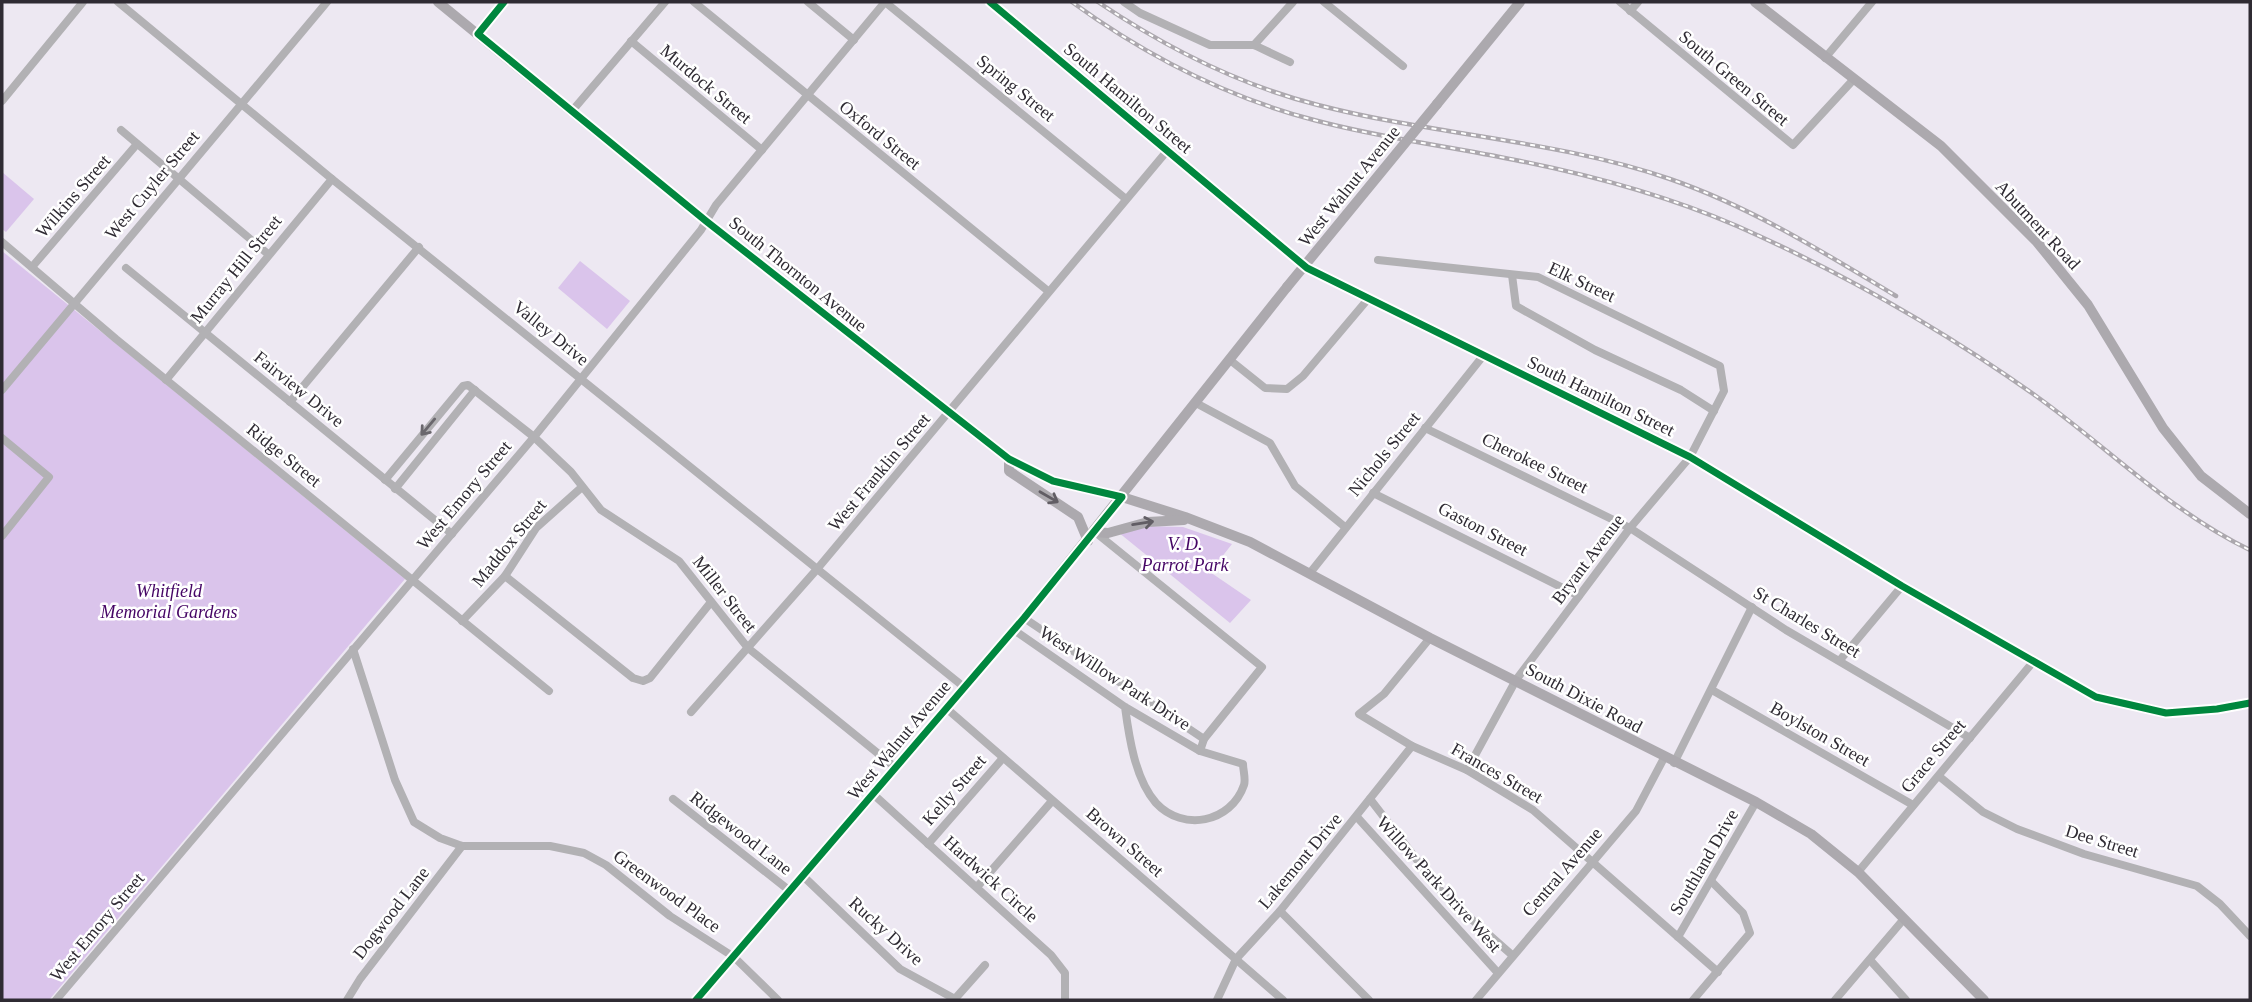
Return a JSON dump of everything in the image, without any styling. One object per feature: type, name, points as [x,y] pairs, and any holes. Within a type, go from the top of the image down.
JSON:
[{"type":"main road","name":"South Thornton Avenue","points":[[438,2],[706,220],[1009,459],[1053,481],[1122,497]]},
{"type":"main road","points":[[478,34],[504,2]]},
{"type":"main road","name":"West Walnut Avenue","points":[[696,1000],[1088,541],[1287,287],[1520,2]]},
{"type":"main road","name":"Abutment Road","points":[[1755,2],[1941,146],[2037,242],[2088,305],[2163,428],[2201,476],[2250,514]]},
{"type":"main road","points":[[1009,459],[1009,471],[1078,517],[1088,541]]},
{"type":"main road","name":"South Dixie Road","points":[[1122,497],[1250,542],[1669,761],[1756,802],[1811,834],[1858,872],[1984,1000]]},
{"type":"main road","points":[[1095,532],[1108,533],[1147,522],[1193,520]]},
{"type":"street","points":[[2,101],[83,2]]},
{"type":"street","name":"Valley Drive","points":[[118,2],[332,179],[964,687]]},
{"type":"street","name":"West Cuyler Street","points":[[2,390],[327,2]]},
{"type":"street","points":[[572,111],[665,2]]},
{"type":"street","name":"Oxford Street","points":[[694,2],[1048,291]]},
{"type":"street","points":[[808,2],[854,40]]},
{"type":"street","name":"West Emory Street","points":[[56,1000],[534,437],[762,150],[885,2]]},
{"type":"street","name":"Spring Street","points":[[885,2],[1126,199]]},
{"type":"street","name":"South Hamilton Street","points":[[989,2],[1307,268],[1690,457],[1902,586],[2096,696],[2166,713],[2250,703]]},
{"type":"street","points":[[1124,2],[1140,13],[1210,46],[1254,45],[1290,62]]},
{"type":"street","points":[[1254,45],[1293,2]]},
{"type":"street","points":[[1324,2],[1403,66]]},
{"type":"street","name":"South Green Street","points":[[1620,2],[1793,145],[1854,79]]},
{"type":"street","points":[[1630,11],[1638,2]]},
{"type":"street","points":[[1825,58],[1872,2]]},
{"type":"street","name":"Murdock Street","points":[[631,41],[762,150]]},
{"type":"street","points":[[121,130],[268,254]]},
{"type":"street","name":"Wilkins Street","points":[[32,267],[137,145]]},
{"type":"street","name":"West Franklin Street","points":[[691,712],[949,414],[1167,150]]},
{"type":"street","name":"Murray Hill Street","points":[[166,380],[332,179]]},
{"type":"street","name":"Ridge Street","points":[[2,242],[166,380],[549,691]]},
{"type":"street","points":[[290,402],[419,247]]},
{"type":"street","name":"Elk Street","points":[[1378,260],[1538,277],[1720,366]]},
{"type":"street","name":"Fairview Drive","points":[[126,268],[452,534]]},
{"type":"street","points":[[1512,275],[1516,306],[1595,350],[1681,390],[1714,411]]},
{"type":"street","points":[[1230,360],[1265,388],[1287,389],[1303,376],[1367,299]]},
{"type":"street","name":"Nichols Street","points":[[1310,573],[1483,356]]},
{"type":"street","name":"Bryant Avenue","points":[[1467,770],[1516,680],[1630,528],[1690,457],[1724,391],[1720,366]]},
{"type":"street","points":[[385,480],[463,386],[468,385],[475,390],[395,489]]},
{"type":"street","name":"Miller Street","points":[[475,390],[534,437],[613,520],[663,548],[679,561],[748,648],[895,768]]},
{"type":"street","points":[[1196,403],[1270,443],[1295,486],[1345,527]]},
{"type":"street","name":"Cherokee Street","points":[[1425,428],[1630,528]]},
{"type":"street","points":[[2,438],[49,477],[2,536]]},
{"type":"street","name":"Maddox Street","points":[[462,621],[505,576],[536,528],[582,487]]},
{"type":"street","name":"Gaston Street","points":[[1373,492],[1579,596]]},
{"type":"street","name":"St Charles Street","points":[[1630,528],[1752,607],[1970,738]]},
{"type":"street","points":[[1095,532],[1262,667],[1203,739],[1200,751]]},
{"type":"street","points":[[505,576],[633,678],[643,681],[650,678],[712,603]]},
{"type":"street","points":[[1840,660],[1902,586]]},
{"type":"street","name":"Central Avenue","points":[[1476,1000],[1636,811],[1712,690],[1752,607]]},
{"type":"street","points":[[1024,618],[1203,739]]},
{"type":"street","name":"West Willow Park Drive","points":[[1014,630],[1125,706],[1200,751],[1243,764],[1245,783],[1229,806],[1193,823],[1176,819],[1157,804],[1143,785],[1125,706]]},
{"type":"street","name":"Frances Street","points":[[1430,638],[1384,694],[1359,714],[1412,746],[1467,770],[1533,810],[1591,864],[1718,972]]},
{"type":"street","name":"Greenwood Place","points":[[353,649],[395,780],[414,822],[440,838],[462,846],[550,846],[584,853],[606,865],[670,916],[734,957],[778,1000]]},
{"type":"street","name":"Grace Street","points":[[1858,872],[1913,805],[1940,777],[2033,662]]},
{"type":"street","name":"Boylston Street","points":[[1712,690],[1913,805]]},
{"type":"street","name":"Brown Street","points":[[947,708],[1283,1000]]},
{"type":"street","name":"Lakemont Drive","points":[[1217,1000],[1236,959],[1280,911],[1412,746]]},
{"type":"street","name":"Kelly Street","points":[[928,844],[1003,758]]},
{"type":"street","name":"Dee Street","points":[[1940,777],[1983,812],[2017,829],[2084,853],[2197,886],[2220,904],[2250,936]]},
{"type":"street","name":"Hardwick Circle","points":[[873,794],[1059,963],[1065,973],[1065,1000]]},
{"type":"street","name":"Ridgewood Lane","points":[[673,799],[790,891]]},
{"type":"street","points":[[1370,799],[1444,895],[1512,955]]},
{"type":"street","points":[[977,887],[1052,801]]},
{"type":"street","name":"Southland Drive","points":[[1678,937],[1756,802]]},
{"type":"street","name":"Willow Park Drive West","points":[[1357,817],[1498,973]]},
{"type":"street","name":"Dogwood Lane","points":[[347,1000],[360,979],[462,846]]},
{"type":"street","name":"Rucky Drive","points":[[803,876],[900,969],[954,1000]]},
{"type":"street","points":[[1693,1000],[1748,938],[1750,925],[1743,913],[1712,882]]},
{"type":"street","points":[[1280,911],[1369,1000]]},
{"type":"street","points":[[1835,1000],[1903,920]]},
{"type":"street","points":[[1870,960],[1906,1000]]},
{"type":"street","points":[[954,1000],[985,965]]},
{"type":"green space","points":[[2,172],[34,199],[6,232],[2,229]]},
{"type":"green space","name":"Whitfield Memorial Gardens","points":[[2,251],[405,579],[49,1000],[2,1000]]},
{"type":"green space","points":[[580,261],[630,301],[607,329],[558,288]]},
{"type":"green space","name":"V. D. Parrot Park","points":[[1144,526],[1183,527],[1232,544],[1210,572],[1251,600],[1230,623],[1118,532]]},
{"type":"railway","points":[[1072,2],[1157,57],[1249,99],[1314,120],[1364,132],[1600,179],[1683,205],[1776,244],[1853,283],[1965,348],[2062,415],[2166,498],[2221,535],[2250,550]]},
{"type":"railway","points":[[1098,2],[1204,63],[1289,97],[1406,124],[1584,155],[1700,190],[1814,247],[1896,296]]},
{"type":"cycle path","points":[[504,2],[478,34],[706,221],[1009,459],[1053,481],[1122,497],[1024,618],[696,1000]]},
{"type":"cycle path","points":[[990,2],[1307,268],[1690,457],[1902,586],[2096,697],[2166,713],[2250,703]]}]
